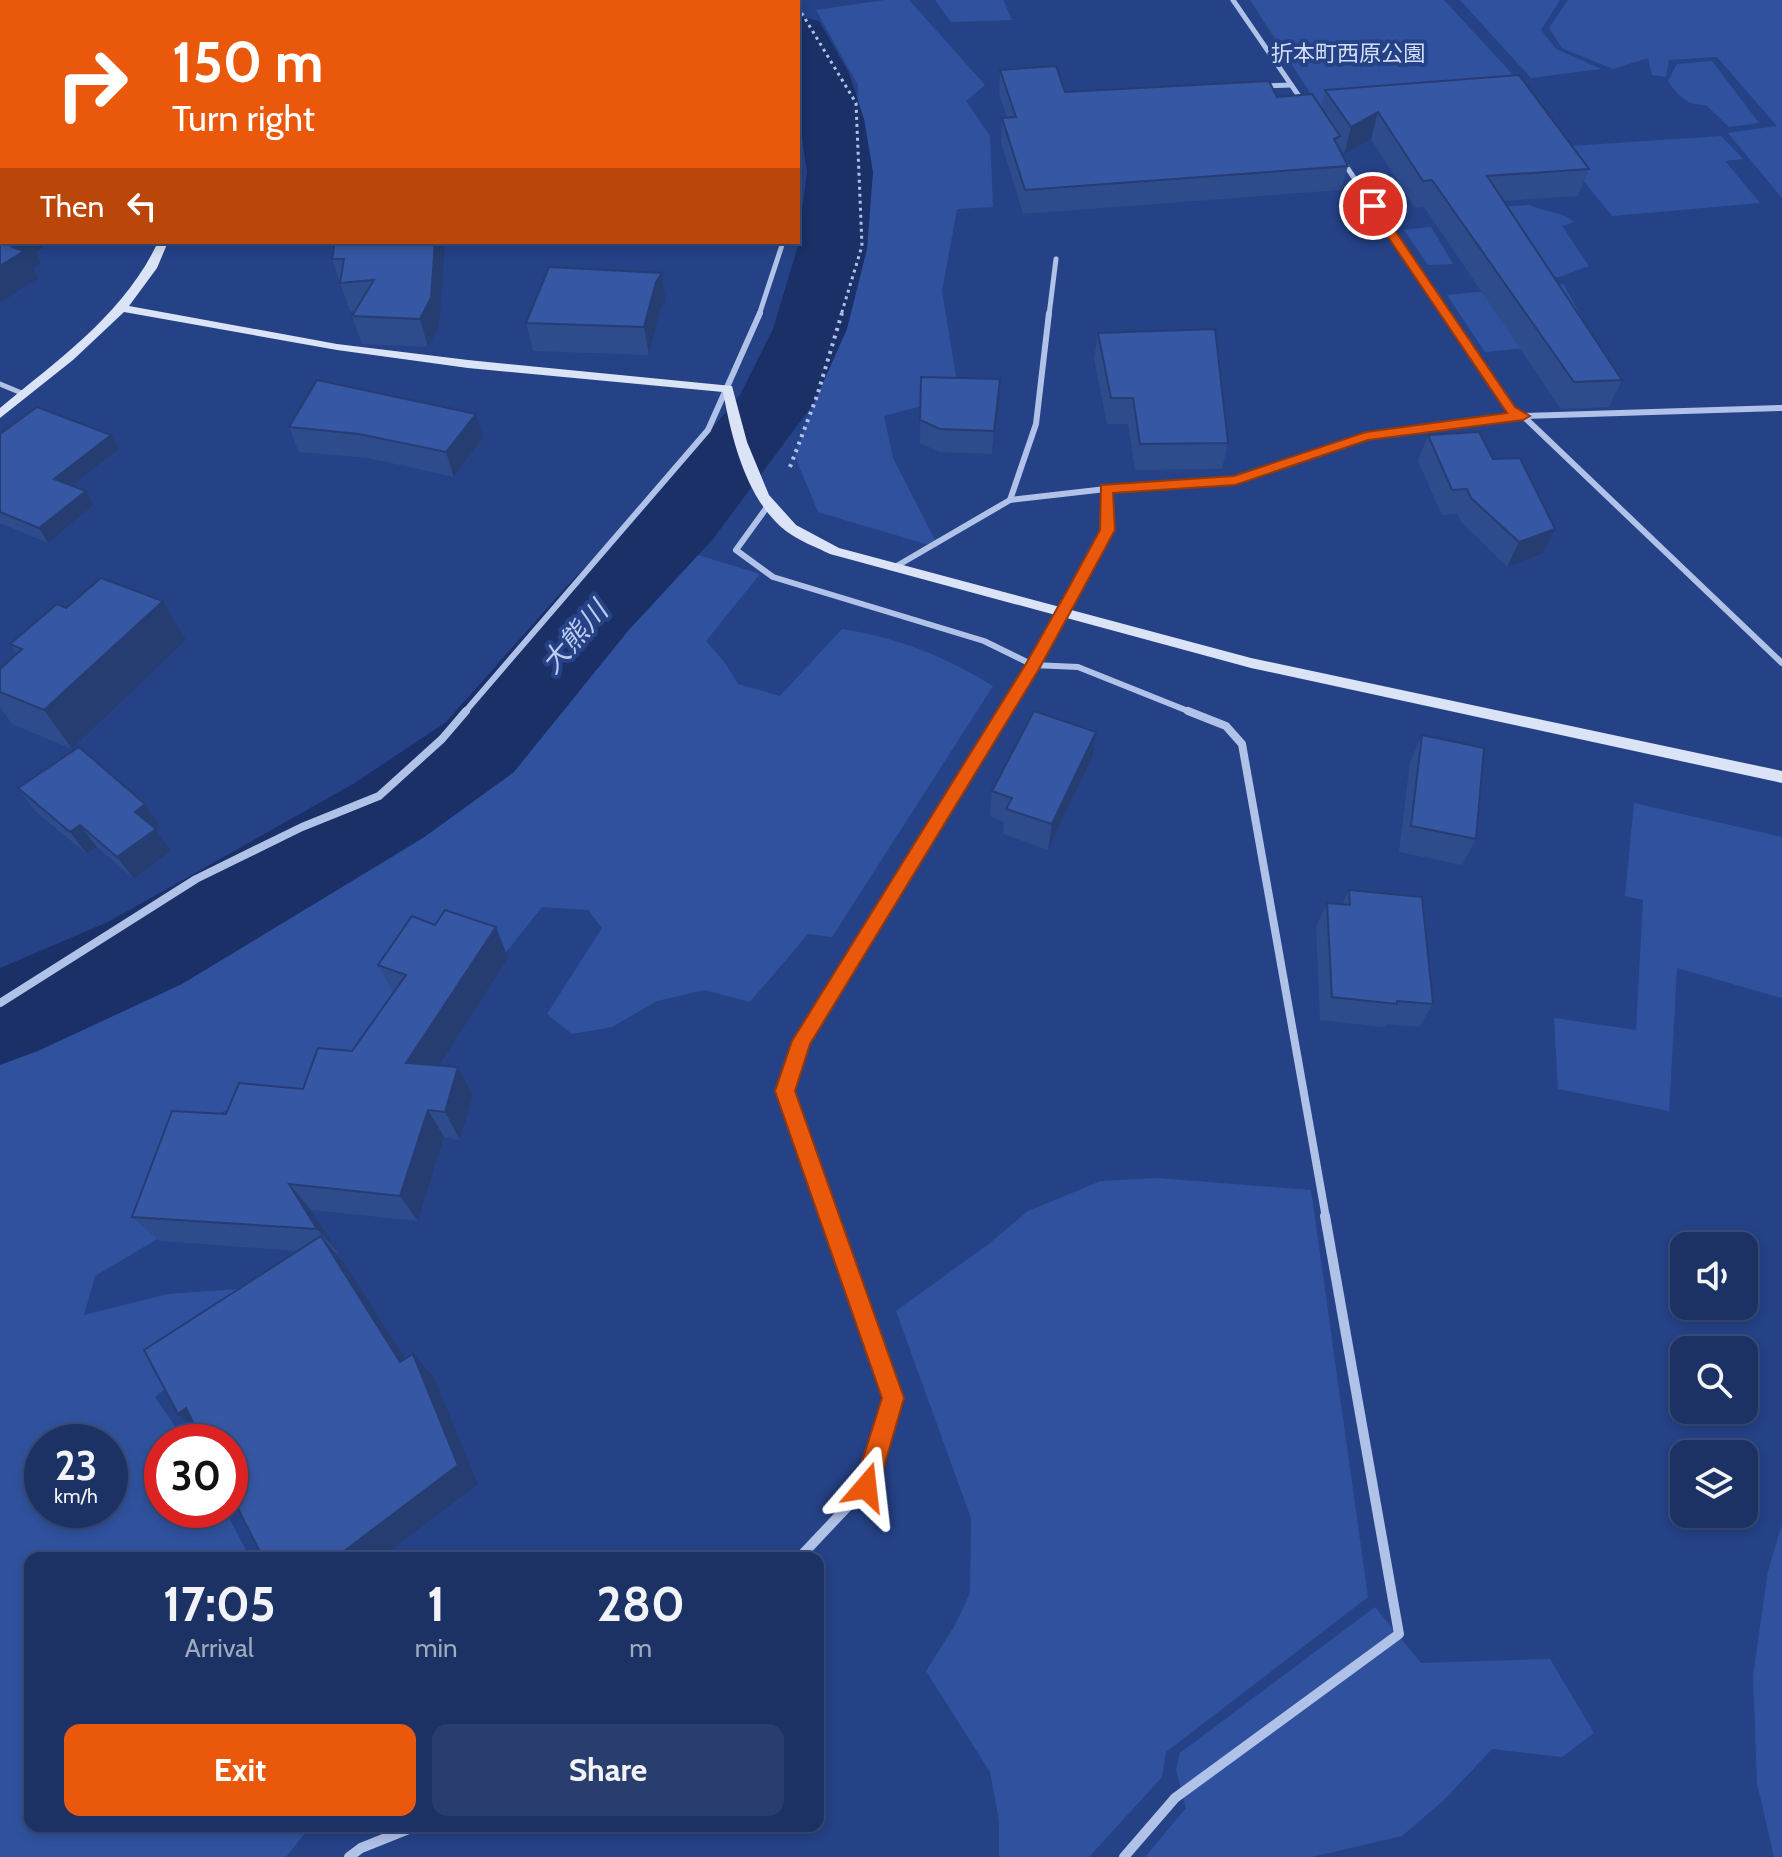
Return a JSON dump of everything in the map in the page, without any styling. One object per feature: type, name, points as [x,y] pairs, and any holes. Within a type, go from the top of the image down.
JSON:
[{"type":"street","points":[[1233,0],[1307,108]]},
{"type":"street","points":[[1259,87],[1291,85]]},
{"type":"street","points":[[1339,156],[1510,410],[1523,416],[1782,663]]},
{"type":"street","points":[[0,414],[122,308],[158,257],[162,244]]},
{"type":"street","points":[[0,1003],[196,879],[302,827],[379,796],[442,739],[708,430],[767,296],[782,244]]},
{"type":"street","points":[[1010,500],[1036,424],[1056,259]]},
{"type":"street","points":[[122,308],[352,349],[468,364],[728,389]]},
{"type":"street","points":[[728,389],[738,440],[760,487],[785,523],[835,551],[1251,663],[1782,777]]},
{"type":"street","points":[[895,567],[1010,500],[1106,489],[1235,480],[1366,436],[1523,416],[1782,408]]},
{"type":"street","points":[[771,503],[736,550],[773,577],[984,641],[1033,665],[1078,667],[1226,726],[1242,744],[1399,1634],[1175,1798],[1124,1857]]},
{"type":"street","points":[[805,1552],[866,1487],[893,1398],[785,1091],[801,1041],[1033,665]]},
{"type":"street","points":[[349,1857],[361,1848],[401,1832]]},
{"type":"lane","points":[[0,384],[24,394]]},
{"type":"lane","points":[[1033,665],[1108,530],[1106,489]]},
{"type":"path","points":[[771,503],[787,476],[817,396],[862,246],[856,103],[800,10]]},
{"type":"green space","points":[[885,0],[909,0],[985,85],[966,101],[990,136],[993,207],[957,209],[942,291],[959,396],[884,416],[893,458],[939,548],[818,512],[795,456],[851,304],[858,85],[816,10]]},
{"type":"green space","points":[[935,0],[1003,0],[1012,20],[951,22]]},
{"type":"green space","name":"折本町西原公園","points":[[1250,0],[1444,0],[1526,89],[1320,108]]},
{"type":"green space","points":[[1460,0],[1560,0],[1541,30],[1556,49],[1601,69],[1531,78]]},
{"type":"green space","points":[[1568,0],[1782,0],[1782,198],[1728,133],[1777,126],[1717,57],[1669,60],[1666,77],[1652,75],[1648,58],[1613,69],[1562,48],[1549,28]]},
{"type":"green space","points":[[1712,61],[1759,123],[1729,127],[1706,105],[1684,99],[1668,81],[1677,64]]},
{"type":"green space","points":[[1721,136],[1743,159],[1725,161],[1760,203],[1612,216],[1556,147]]},
{"type":"green space","points":[[1530,205],[1574,222],[1562,226],[1589,266],[1559,277],[1536,278],[1459,209]]},
{"type":"green space","points":[[1431,227],[1453,264],[1428,265],[1404,230]]},
{"type":"green space","points":[[1563,284],[1595,341],[1485,352],[1447,295]]},
{"type":"green space","points":[[668,546],[760,574],[706,641],[738,684],[780,696],[842,629],[882,637],[920,650],[993,686],[832,937],[808,934],[750,1002],[704,990],[657,1001],[612,1027],[572,1034],[547,1014],[602,928],[588,910],[542,907],[491,971],[338,1116],[224,1111],[184,1134],[159,1238],[95,1276],[84,1315],[168,1294],[239,1289],[285,1296],[155,1397],[174,1424],[144,1424],[144,1528],[234,1528],[247,1552],[24,1552],[24,1832],[306,1832],[286,1857],[0,1857],[0,1008],[149,938],[383,803],[472,742],[539,660],[608,610]]},
{"type":"green space","points":[[1634,803],[1782,837],[1782,998],[1677,968],[1669,1111],[1558,1089],[1554,1018],[1636,1030],[1643,900],[1625,896]]},
{"type":"green space","points":[[1157,1178],[1311,1190],[1368,1597],[1166,1752],[1162,1777],[1089,1857],[999,1857],[999,1820],[990,1772],[926,1671],[955,1625],[970,1593],[971,1518],[896,1311],[990,1243],[1028,1211],[1101,1181]]},
{"type":"green space","points":[[1782,1524],[1782,1857],[1774,1857],[1757,1783],[1753,1676],[1768,1571]]},
{"type":"green space","points":[[1375,1607],[1421,1663],[1550,1659],[1594,1733],[1562,1757],[1492,1749],[1444,1800],[1402,1836],[1312,1857],[1145,1857],[1186,1808],[1176,1770],[1180,1753]]},
{"type":"building","points":[[1056,66],[1065,92],[1269,81],[1277,97],[1312,94],[1340,136],[1334,139],[1348,166],[1025,190],[1002,118],[1016,117],[1000,70]]},
{"type":"building","points":[[1519,75],[1589,169],[1487,176],[1622,380],[1574,382],[1432,180],[1423,181],[1378,112],[1351,127],[1325,90]]},
{"type":"building","points":[[0,244],[16,244],[12,247],[24,251],[0,266]]},
{"type":"building","points":[[335,244],[435,244],[431,298],[420,319],[352,316],[374,280],[340,283],[344,259],[332,259]]},
{"type":"building","points":[[549,267],[662,273],[656,282],[644,327],[526,323]]},
{"type":"building","points":[[1215,329],[1228,443],[1140,444],[1133,398],[1111,398],[1098,333]]},
{"type":"building","points":[[921,377],[1000,379],[994,431],[940,429],[920,420]]},
{"type":"building","points":[[317,380],[476,414],[446,452],[359,434],[289,427]]},
{"type":"building","points":[[37,407],[111,435],[54,479],[86,491],[39,528],[0,512],[0,434]]},
{"type":"building","points":[[1479,432],[1493,459],[1520,458],[1555,529],[1519,542],[1471,498],[1467,489],[1452,490],[1428,435]]},
{"type":"building","points":[[101,578],[163,601],[44,710],[0,692],[0,669],[22,649],[10,644],[57,604],[66,608]]},
{"type":"building","points":[[1034,711],[1096,732],[1052,824],[1006,809],[1012,798],[992,791]]},
{"type":"building","points":[[1422,735],[1484,748],[1476,839],[1411,826]]},
{"type":"building","points":[[79,747],[145,804],[135,812],[156,829],[117,857],[80,825],[70,832],[18,788]]},
{"type":"building","points":[[1349,890],[1422,897],[1433,1004],[1397,1001],[1397,1004],[1332,997],[1327,903],[1350,905]]},
{"type":"building","points":[[445,910],[496,927],[406,1063],[458,1067],[445,1112],[428,1110],[400,1196],[289,1184],[317,1229],[132,1217],[172,1111],[226,1114],[239,1083],[303,1089],[318,1048],[352,1051],[406,975],[378,965],[412,916],[435,925]]},
{"type":"building","points":[[321,1236],[400,1362],[413,1354],[458,1465],[343,1552],[260,1552],[248,1528],[248,1424],[194,1424],[186,1408],[178,1414],[144,1350]]},
{"type":"waterway","name":"大熊川","points":[[0,1018],[145,953],[388,811],[480,747],[597,609],[683,519],[775,403],[810,329],[832,249],[840,172],[832,119],[818,73],[800,38]]},
{"type":"route","points":[[866,1487],[893,1398],[785,1091],[801,1041],[1033,665],[1108,530],[1106,489],[1235,480],[1366,436],[1523,416],[1510,410],[1373,206]]}]
